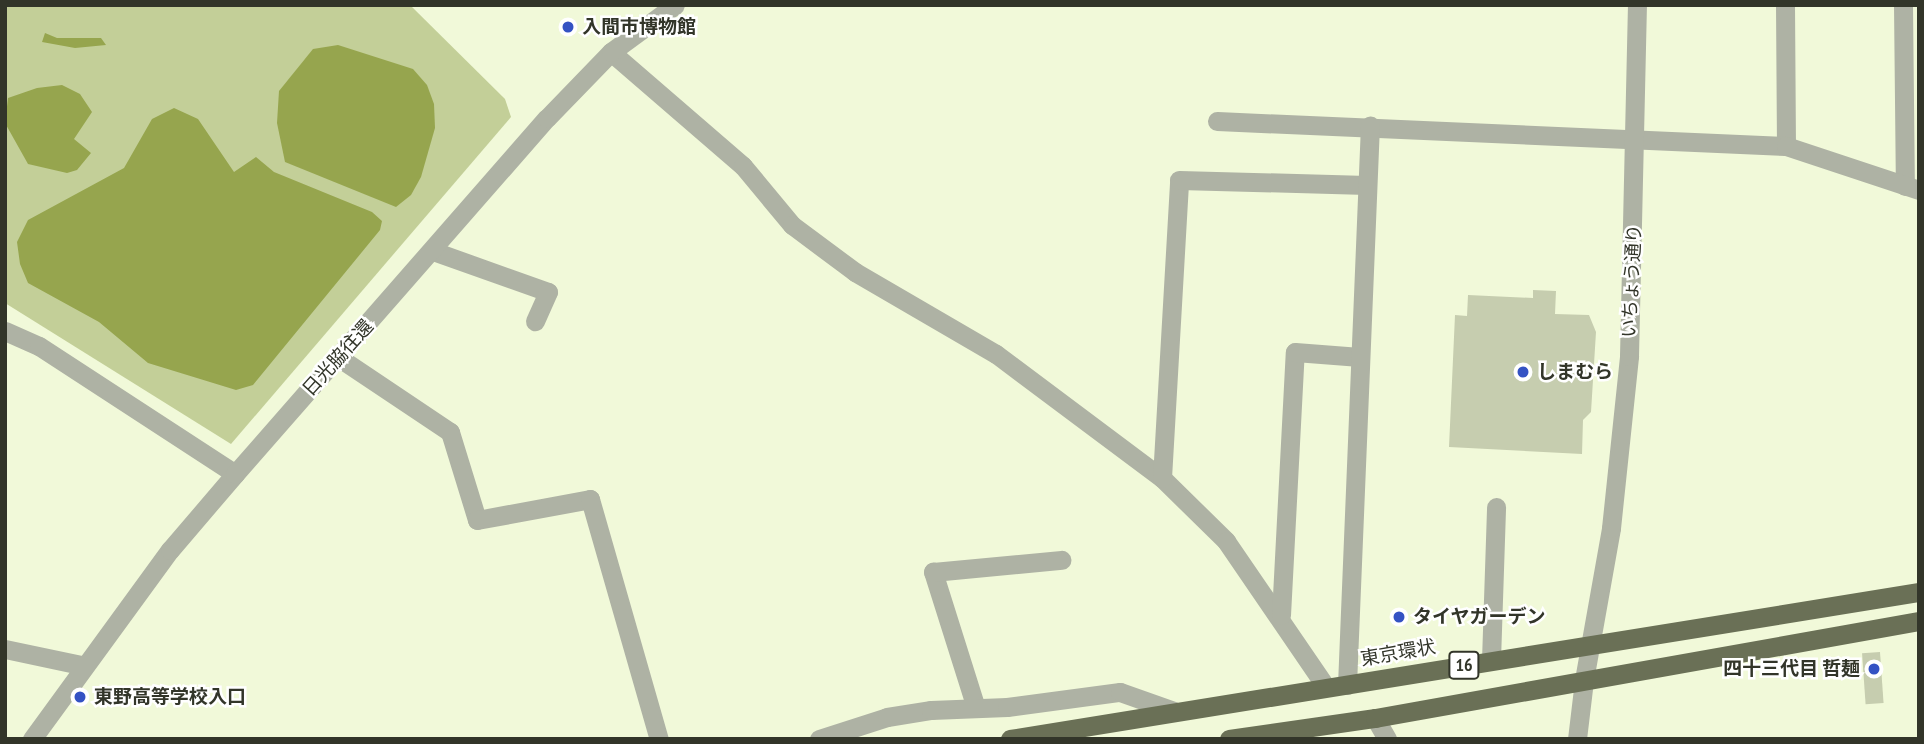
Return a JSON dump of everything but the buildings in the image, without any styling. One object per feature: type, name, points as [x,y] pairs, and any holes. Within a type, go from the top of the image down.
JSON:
[{"type":"highway","name":"東京環状","points":[[1010,739],[1919,592]]},
{"type":"highway","name":"16","points":[[1229,739],[1375,718],[1919,621]]},
{"type":"street","name":"日光脇往還","points":[[32,739],[81,666],[235,474],[547,118],[611,52],[674,5]]},
{"type":"street","name":"いちょう通り","points":[[1577,739],[1584,680],[1611,528],[1629,356],[1637,138],[1637,5]]},
{"type":"street","points":[[1785,5],[1786,146]]},
{"type":"street","points":[[1217,121],[1370,125],[1786,146],[1912,188],[1911,75],[1903,5]]},
{"type":"street","points":[[611,52],[743,166],[792,225],[855,272],[996,354],[1162,478],[1226,541],[1281,615],[1326,687]]},
{"type":"street","points":[[1347,685],[1370,125]]},
{"type":"street","points":[[1162,478],[1179,180],[1367,185]]},
{"type":"street","points":[[433,251],[548,292],[535,321]]},
{"type":"street","points":[[5,331],[39,346],[235,474]]},
{"type":"street","points":[[1281,615],[1295,352],[1360,357]]},
{"type":"street","points":[[338,357],[450,432],[477,520],[590,499],[659,739]]},
{"type":"street","points":[[1491,660],[1496,507]]},
{"type":"street","points":[[976,708],[933,572],[1061,560]]},
{"type":"street","points":[[5,649],[81,666]]},
{"type":"street","points":[[819,739],[887,717],[1120,692],[1174,711]]},
{"type":"street","points":[[1375,718],[1387,739]]},
{"type":"shaded area","points":[[5,5],[410,5],[505,99],[511,117],[231,444],[5,303]]},
{"type":"shaded area","points":[[45,33],[57,38],[101,38],[106,45],[75,48],[42,42]]},
{"type":"shaded area","points":[[338,45],[413,69],[427,85],[434,104],[435,128],[421,177],[411,195],[396,207],[285,162],[277,123],[279,91],[313,49]]},
{"type":"shaded area","points":[[62,85],[80,94],[92,112],[74,139],[91,153],[77,170],[67,173],[28,164],[5,123],[8,98],[37,88]]},
{"type":"shaded area","points":[[174,108],[198,119],[234,172],[256,157],[274,172],[372,212],[382,221],[380,230],[253,385],[236,390],[148,363],[99,322],[28,283],[20,264],[17,242],[28,220],[124,168],[152,119]]},
{"type":"place","name":"入間市博物館","points":[[568,27]]},
{"type":"place","name":"しまむら","points":[[1523,372]]},
{"type":"place","name":"タイヤガーデン","points":[[1399,617]]},
{"type":"place","name":"四十三代目 哲麺","points":[[1874,669]]},
{"type":"place","name":"東野高等学校入口","points":[[80,697]]}]
